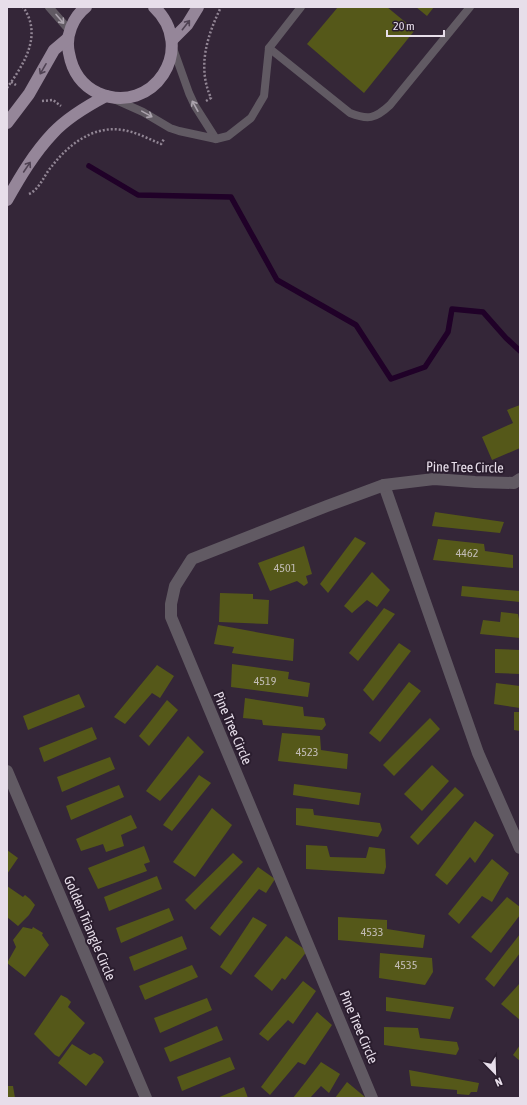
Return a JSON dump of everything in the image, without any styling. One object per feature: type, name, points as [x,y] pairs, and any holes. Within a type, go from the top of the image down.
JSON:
[{"type":"main road","points":[[7,122],[29,94],[54,50],[68,35],[75,19],[86,7]]},
{"type":"main road","points":[[68,35],[71,66],[80,80],[92,90],[109,97],[127,98],[142,93],[155,85],[165,73],[171,58],[172,44],[168,26],[160,13],[154,7]]},
{"type":"main road","points":[[172,44],[187,25],[198,7]]},
{"type":"main road","points":[[7,200],[17,181],[53,132],[88,106],[109,97]]},
{"type":"street","name":"Pine Tree Circle","points":[[372,1098],[171,617],[171,604],[175,586],[192,559],[384,485],[434,479],[514,483],[520,479]]},
{"type":"street","points":[[384,485],[478,753],[520,848]]},
{"type":"street","name":"Golden Triangle Circle","points":[[7,771],[146,1098]]},
{"type":"lane","points":[[49,7],[68,35]]},
{"type":"lane","points":[[109,97],[143,112],[170,128],[216,139],[228,136],[251,118],[264,96],[269,48],[301,7]]},
{"type":"lane","points":[[269,48],[350,113],[361,117],[372,118],[383,112],[390,105],[470,7]]},
{"type":"lane","points":[[172,44],[195,106],[216,139]]},
{"type":"path","points":[[7,88],[30,48],[32,36],[30,18],[24,7]]},
{"type":"path","points":[[204,102],[211,98],[205,80],[204,64],[206,44],[220,8]]},
{"type":"path","points":[[11,82],[41,101],[53,100],[58,103],[64,108],[82,138]]},
{"type":"path","points":[[36,191],[51,166],[66,150],[82,138],[94,132],[109,129],[123,130],[161,144],[166,135]]},
{"type":"building","points":[[338,7],[387,7],[415,30],[364,93],[307,44]]},
{"type":"building","points":[[416,7],[434,7],[427,16]]},
{"type":"building","points":[[520,405],[520,448],[492,460],[482,437],[513,423],[507,410]]},
{"type":"building","points":[[435,512],[504,522],[500,533],[432,526]]},
{"type":"building","points":[[355,537],[366,543],[328,593],[320,584]]},
{"type":"building","points":[[438,539],[484,544],[485,551],[513,555],[513,568],[433,560]]},
{"type":"building","points":[[304,546],[312,574],[306,576],[308,583],[304,586],[297,581],[270,591],[258,563]]},
{"type":"building","points":[[372,572],[390,590],[377,607],[367,600],[352,613],[344,606]]},
{"type":"building","points":[[462,586],[520,591],[520,602],[461,596]]},
{"type":"building","points":[[220,593],[253,594],[253,599],[269,600],[268,624],[219,622]]},
{"type":"building","points":[[384,608],[395,614],[358,661],[349,653]]},
{"type":"building","points":[[501,612],[518,614],[520,638],[480,634],[483,620],[500,622]]},
{"type":"building","points":[[218,625],[294,639],[293,661],[232,653],[234,647],[214,644]]},
{"type":"building","points":[[399,643],[411,651],[373,701],[363,690]]},
{"type":"building","points":[[495,649],[520,650],[520,674],[495,673]]},
{"type":"building","points":[[232,664],[289,672],[288,679],[310,683],[308,697],[231,687]]},
{"type":"building","points":[[157,665],[174,676],[160,698],[152,693],[125,724],[114,717]]},
{"type":"building","points":[[409,682],[421,691],[380,742],[369,733]]},
{"type":"building","points":[[496,683],[520,686],[520,708],[494,704]]},
{"type":"building","points":[[79,694],[85,707],[28,730],[23,716]]},
{"type":"building","points":[[245,698],[303,707],[304,716],[324,718],[326,725],[322,730],[263,725],[262,720],[243,718]]},
{"type":"building","points":[[167,700],[178,710],[149,746],[139,736]]},
{"type":"building","points":[[514,712],[520,712],[520,731],[514,730]]},
{"type":"building","points":[[430,718],[440,729],[394,776],[383,765]]},
{"type":"building","points":[[92,727],[97,739],[44,762],[39,748]]},
{"type":"building","points":[[282,733],[320,736],[321,750],[348,754],[347,769],[278,761]]},
{"type":"building","points":[[188,736],[204,752],[160,801],[146,791]]},
{"type":"building","points":[[110,757],[115,769],[62,792],[57,777]]},
{"type":"building","points":[[432,765],[449,781],[422,811],[404,794]]},
{"type":"building","points":[[199,775],[211,783],[172,831],[163,825]]},
{"type":"building","points":[[294,784],[361,793],[359,805],[293,795]]},
{"type":"building","points":[[119,785],[124,797],[71,820],[66,806]]},
{"type":"building","points":[[455,787],[464,795],[418,845],[410,837]]},
{"type":"building","points":[[212,808],[232,825],[195,877],[173,862]]},
{"type":"building","points":[[296,808],[313,809],[314,815],[380,823],[382,830],[378,837],[296,825]]},
{"type":"building","points":[[131,815],[137,828],[121,835],[124,846],[106,852],[103,844],[81,851],[76,839]]},
{"type":"building","points":[[475,821],[494,835],[475,863],[470,857],[447,885],[435,875]]},
{"type":"building","points":[[306,845],[327,846],[330,857],[366,858],[369,847],[385,849],[386,867],[384,874],[306,869]]},
{"type":"building","points":[[144,846],[150,862],[144,864],[147,871],[98,889],[88,868]]},
{"type":"building","points":[[7,850],[18,858],[7,874]]},
{"type":"building","points":[[233,853],[243,862],[195,910],[185,900]]},
{"type":"building","points":[[492,859],[509,873],[492,902],[482,896],[459,924],[448,914]]},
{"type":"building","points":[[258,867],[275,879],[266,893],[259,889],[220,936],[210,928]]},
{"type":"building","points":[[157,876],[162,889],[109,911],[104,897]]},
{"type":"building","points":[[7,886],[23,897],[25,895],[35,905],[29,915],[18,926],[7,917]]},
{"type":"building","points":[[507,897],[520,907],[520,915],[491,953],[471,937]]},
{"type":"building","points":[[169,908],[174,920],[121,943],[116,928]]},
{"type":"building","points":[[253,917],[267,925],[231,975],[220,967]]},
{"type":"building","points":[[338,917],[387,920],[387,929],[425,935],[423,948],[338,940]]},
{"type":"building","points":[[23,927],[32,929],[33,927],[43,933],[42,935],[49,945],[25,977],[7,963],[16,947],[13,940]]},
{"type":"building","points":[[520,934],[520,953],[494,987],[485,979]]},
{"type":"building","points":[[182,936],[187,949],[134,971],[129,957]]},
{"type":"building","points":[[286,936],[307,951],[285,980],[282,978],[272,991],[254,976]]},
{"type":"building","points":[[380,953],[432,958],[433,972],[425,985],[379,978]]},
{"type":"building","points":[[192,965],[198,977],[145,1000],[139,986]]},
{"type":"building","points":[[303,981],[316,991],[293,1024],[288,1020],[268,1041],[259,1034]]},
{"type":"building","points":[[520,983],[520,1020],[501,1004]]},
{"type":"building","points":[[61,995],[71,1002],[68,1007],[85,1023],[59,1057],[55,1055],[34,1034]]},
{"type":"building","points":[[386,997],[454,1007],[450,1019],[386,1011]]},
{"type":"building","points":[[207,998],[212,1010],[160,1033],[154,1018]]},
{"type":"building","points":[[317,1012],[332,1025],[305,1065],[298,1062],[270,1095],[261,1087]]},
{"type":"building","points":[[217,1026],[223,1040],[170,1062],[164,1048]]},
{"type":"building","points":[[384,1027],[418,1028],[420,1038],[457,1042],[459,1049],[456,1055],[384,1045]]},
{"type":"building","points":[[72,1044],[90,1055],[94,1053],[101,1057],[104,1062],[86,1086],[58,1063]]},
{"type":"building","points":[[520,1045],[520,1061],[513,1055]]},
{"type":"building","points":[[230,1057],[235,1069],[182,1091],[177,1077]]},
{"type":"building","points":[[321,1062],[340,1074],[329,1093],[321,1086],[310,1098],[293,1098]]},
{"type":"building","points":[[409,1070],[479,1083],[477,1092],[471,1092],[469,1095],[457,1094],[457,1090],[411,1086]]},
{"type":"building","points":[[347,1082],[365,1097],[335,1098]]},
{"type":"building","points":[[7,1086],[13,1086],[15,1098],[7,1098]]},
{"type":"building","points":[[244,1087],[248,1098],[217,1098]]},
{"type":"waterway","points":[[89,166],[138,195],[231,197],[277,280],[356,325],[391,379],[425,367],[448,332],[452,309],[483,312],[506,338],[520,351]]}]
